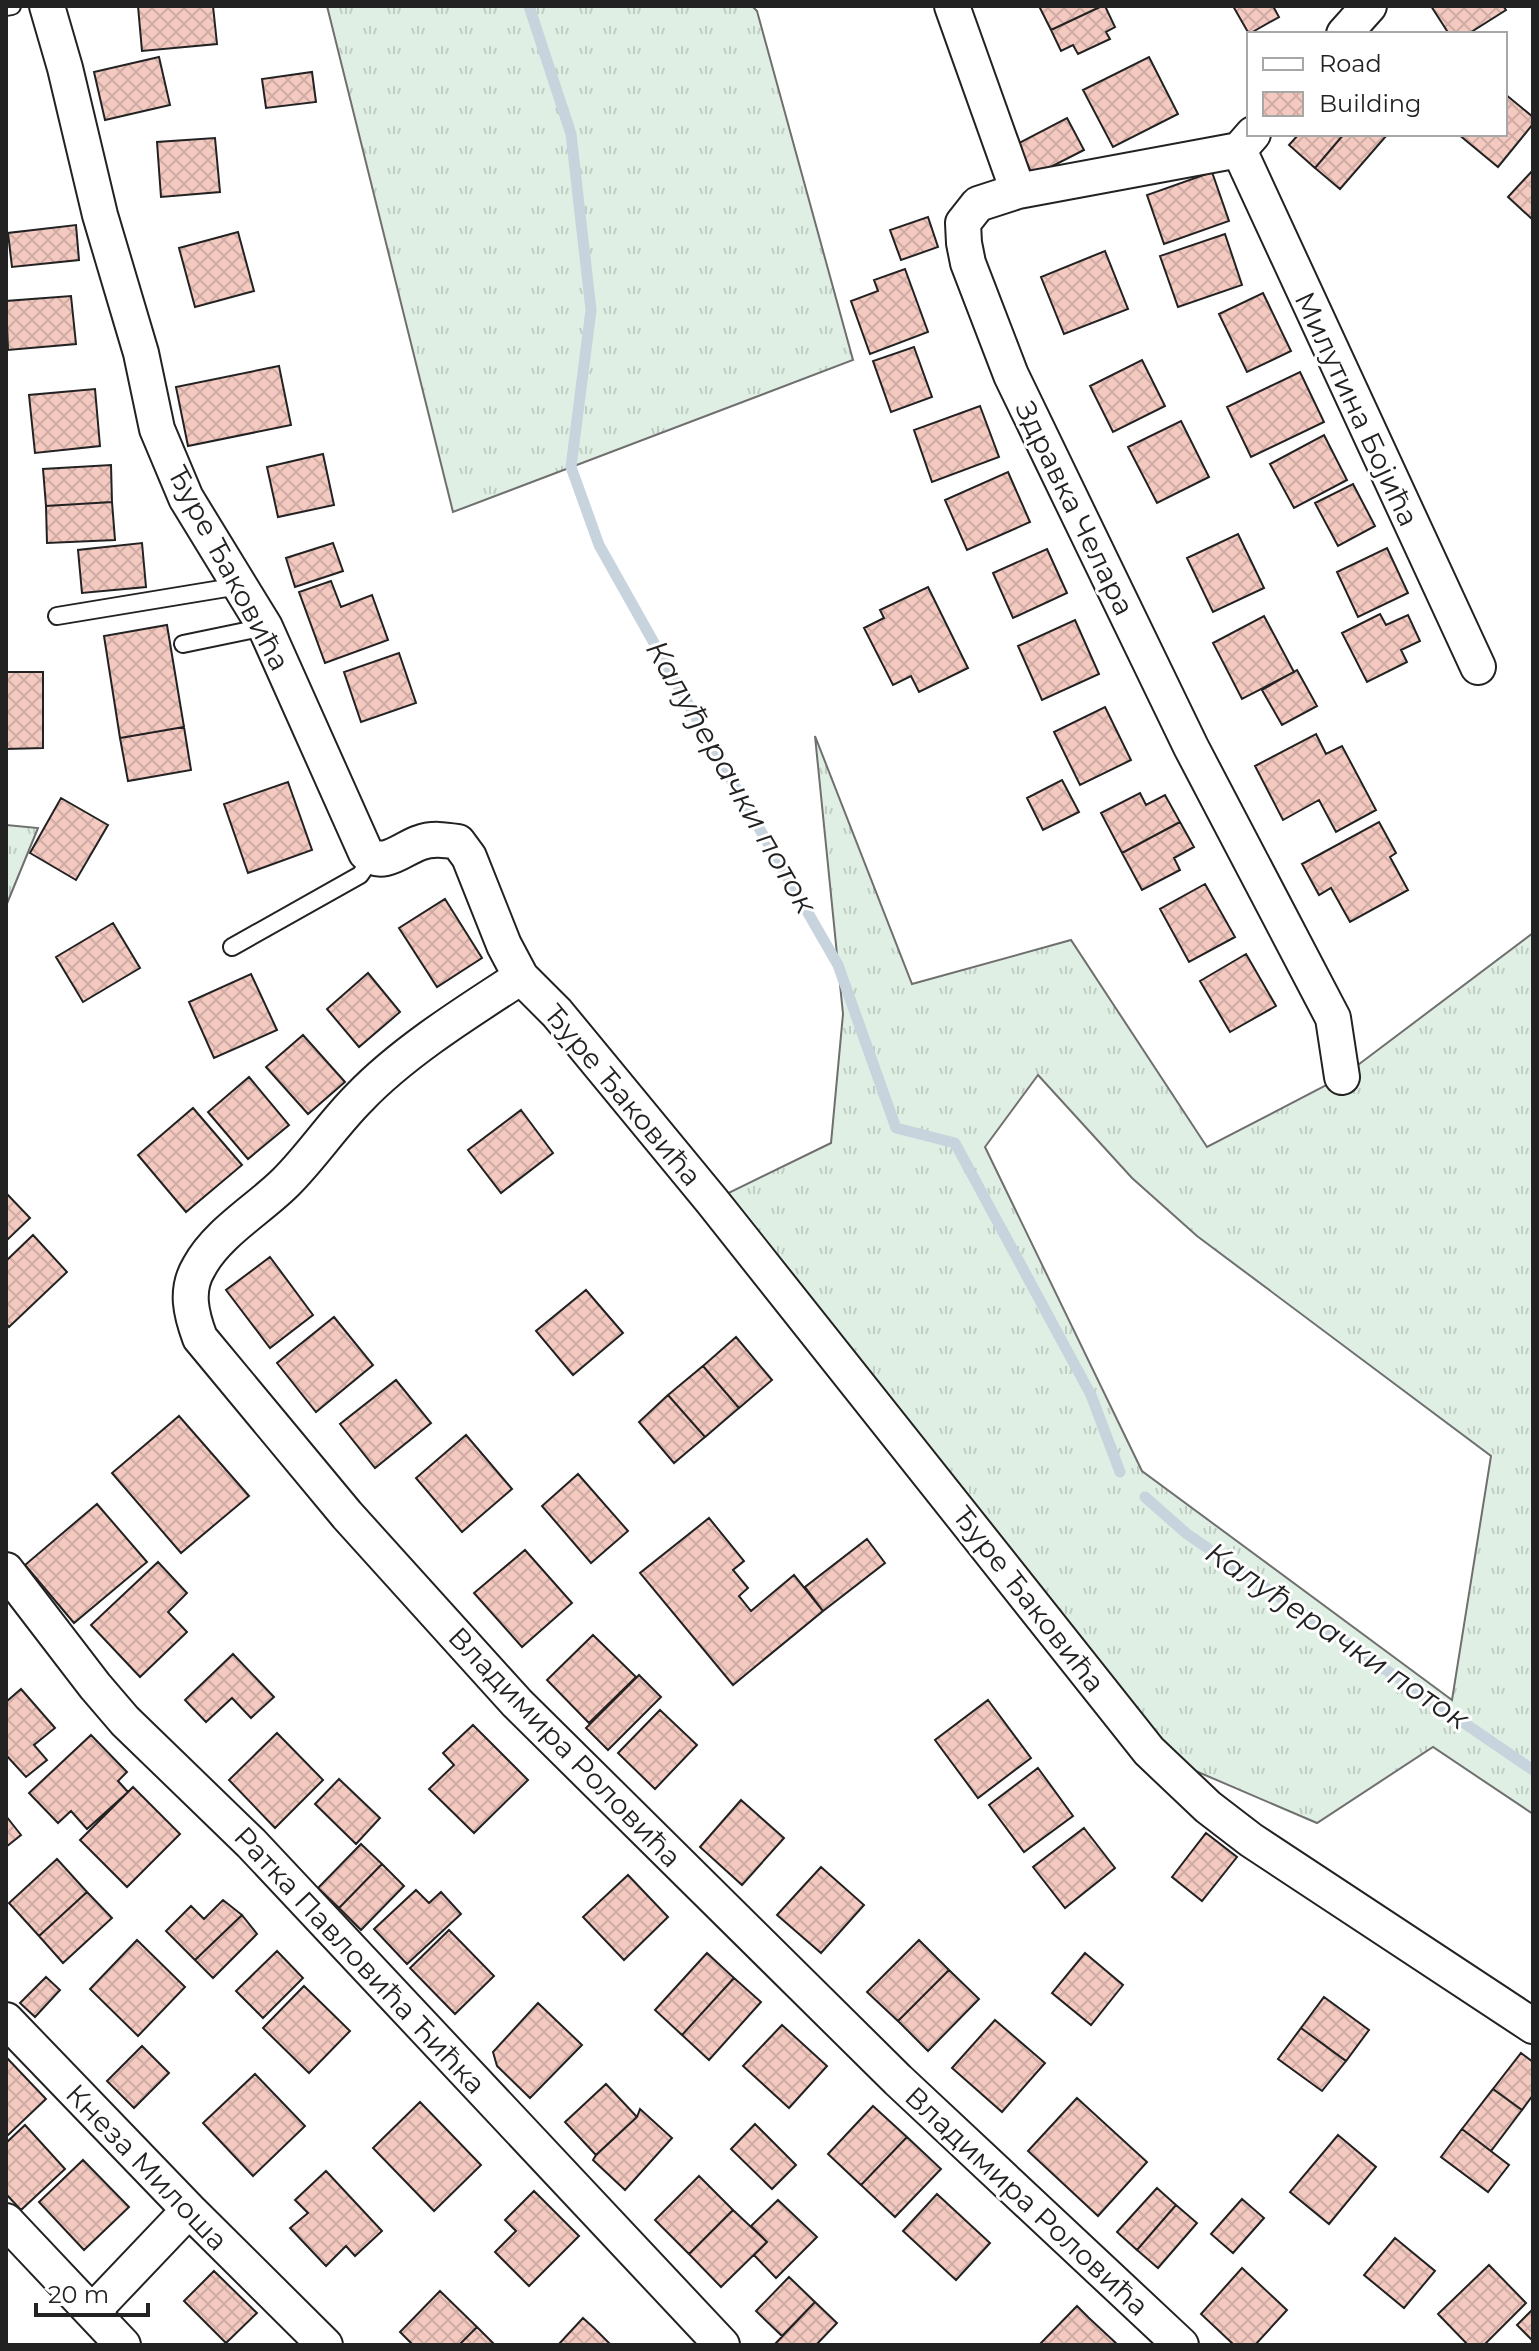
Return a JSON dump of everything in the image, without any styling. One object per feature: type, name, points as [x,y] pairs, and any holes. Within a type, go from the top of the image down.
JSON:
[{"type":"street","name":"Ђуре Ђаковића","points":[[47,6],[100,215],[141,353],[157,429],[186,498],[265,627],[362,847],[372,858],[388,858],[420,842],[440,839],[458,842],[469,857],[504,945],[521,977],[557,1013],[712,1201],[1149,1751],[1208,1807],[1251,1840],[1533,2026]]},
{"type":"street","points":[[952,6],[1018,191],[1246,142]]},
{"type":"street","name":"Милутина Бојића","points":[[1246,142],[1478,667]]},
{"type":"street","name":"Здравка Челара","points":[[1018,191],[978,204],[963,223],[968,263],[1011,375],[1184,732],[1333,1018],[1342,1077]]},
{"type":"street","name":"Владимира Роловића","points":[[521,977],[409,1055],[360,1097],[287,1181],[213,1247],[197,1268],[190,1292],[192,1315],[200,1338],[347,1515],[517,1703],[898,2080],[1181,2345]]},
{"type":"street","name":"Ратка Павловића Ћићка","points":[[6,1570],[125,1721],[251,1843],[722,2345]]},
{"type":"street","name":"Кнеза Милоша","points":[[6,2020],[189,2210],[325,2345]]},
{"type":"street","points":[[92,2312],[189,2210]]},
{"type":"street","points":[[6,2221],[123,2345]]},
{"type":"lane","points":[[57,616],[239,586]]},
{"type":"lane","points":[[183,644],[265,627]]},
{"type":"lane","points":[[232,947],[360,875],[372,858]]},
{"type":"green space","points":[[327,6],[752,6],[757,11],[853,360],[453,512]]},
{"type":"green space","points":[[815,736],[912,984],[1071,940],[1207,1147],[1342,1077],[1533,933],[1533,1814],[1433,1747],[1317,1823],[1149,1751],[712,1201],[831,1143],[843,1014]],"holes":[[[1038,1075],[1132,1178],[1197,1236],[1491,1456],[1452,1700],[1142,1471],[985,1147]]]},
{"type":"green space","points":[[6,825],[38,828],[6,906]]},
{"type":"building","points":[[138,6],[213,6],[217,44],[142,51]]},
{"type":"building","points":[[1039,6],[1102,6],[1051,30]]},
{"type":"building","points":[[1105,6],[1115,27],[1106,32],[1110,39],[1078,54],[1073,45],[1061,51],[1051,30]]},
{"type":"building","points":[[1233,6],[1273,6],[1279,17],[1248,32]]},
{"type":"building","points":[[1431,6],[1503,6],[1506,10],[1471,32],[1448,32]]},
{"type":"building","points":[[159,57],[170,105],[105,120],[94,72]]},
{"type":"building","points":[[1149,57],[1178,114],[1113,147],[1083,90]]},
{"type":"building","points":[[312,72],[316,102],[266,108],[262,79]]},
{"type":"building","points":[[1507,96],[1533,117],[1533,124],[1498,167],[1460,136],[1507,136]]},
{"type":"building","points":[[1067,118],[1084,150],[1033,176],[1017,144]]},
{"type":"building","points":[[1297,136],[1342,136],[1315,168],[1289,145]]},
{"type":"building","points":[[1342,136],[1386,136],[1340,189],[1315,168]]},
{"type":"building","points":[[215,138],[220,192],[161,197],[157,142]]},
{"type":"building","points":[[1533,170],[1533,220],[1508,197]]},
{"type":"building","points":[[1212,172],[1229,221],[1164,244],[1147,195]]},
{"type":"building","points":[[928,217],[938,247],[901,260],[890,230]]},
{"type":"building","points":[[76,225],[79,260],[12,267],[8,233]]},
{"type":"building","points":[[238,232],[254,291],[195,307],[179,248]]},
{"type":"building","points":[[1225,234],[1242,285],[1178,307],[1160,256]]},
{"type":"building","points":[[1105,251],[1128,309],[1064,334],[1041,277]]},
{"type":"building","points":[[905,269],[928,332],[870,354],[851,301],[878,291],[874,280]]},
{"type":"building","points":[[1263,293],[1291,351],[1247,372],[1219,314]]},
{"type":"building","points":[[71,296],[76,344],[8,350],[6,301]]},
{"type":"building","points":[[914,347],[932,397],[891,412],[873,361]]},
{"type":"building","points":[[1142,360],[1165,406],[1113,432],[1090,386]]},
{"type":"building","points":[[279,366],[291,425],[188,446],[176,387]]},
{"type":"building","points":[[1300,372],[1324,422],[1251,457],[1227,407]]},
{"type":"building","points":[[95,389],[100,446],[35,453],[29,395]]},
{"type":"building","points":[[980,406],[999,457],[932,482],[914,430]]},
{"type":"building","points":[[1181,421],[1209,477],[1157,503],[1128,447]]},
{"type":"building","points":[[1324,435],[1347,480],[1294,508],[1270,464]]},
{"type":"building","points":[[323,454],[334,505],[278,517],[267,467]]},
{"type":"building","points":[[111,465],[112,502],[46,506],[43,469]]},
{"type":"building","points":[[1008,472],[1030,522],[967,550],[945,500]]},
{"type":"building","points":[[1353,484],[1375,526],[1338,546],[1315,503]]},
{"type":"building","points":[[112,502],[115,540],[47,543],[46,506]]},
{"type":"building","points":[[1238,534],[1264,588],[1213,612],[1187,558]]},
{"type":"building","points":[[142,543],[146,587],[82,593],[78,550]]},
{"type":"building","points":[[333,543],[343,571],[295,587],[286,558]]},
{"type":"building","points":[[1387,548],[1408,593],[1358,617],[1337,572]]},
{"type":"building","points":[[1047,549],[1067,593],[1013,618],[993,573]]},
{"type":"building","points":[[331,581],[341,607],[372,595],[388,640],[325,663],[299,592]]},
{"type":"building","points":[[928,587],[968,668],[919,692],[911,676],[893,685],[864,628],[884,618],[880,610]]},
{"type":"building","points":[[1380,614],[1386,625],[1408,615],[1420,641],[1401,650],[1407,662],[1367,682],[1342,633]]},
{"type":"building","points":[[1264,616],[1294,672],[1242,699],[1213,643]]},
{"type":"building","points":[[1075,620],[1099,674],[1042,700],[1018,646]]},
{"type":"building","points":[[167,625],[184,727],[120,738],[104,636]]},
{"type":"building","points":[[399,653],[416,703],[361,722],[344,672]]},
{"type":"building","points":[[1297,670],[1317,706],[1282,725],[1262,690]]},
{"type":"building","points":[[6,672],[43,672],[43,748],[6,749]]},
{"type":"building","points":[[1105,707],[1131,760],[1080,785],[1054,732]]},
{"type":"building","points":[[184,727],[191,770],[128,781],[120,738]]},
{"type":"building","points":[[1316,734],[1326,754],[1342,746],[1376,810],[1336,832],[1319,800],[1283,820],[1255,766]]},
{"type":"building","points":[[1062,780],[1079,812],[1043,830],[1027,798]]},
{"type":"building","points":[[288,782],[312,850],[248,873],[224,804]]},
{"type":"building","points":[[1140,793],[1146,805],[1165,795],[1180,822],[1122,853],[1101,813]]},
{"type":"building","points":[[61,798],[108,825],[76,880],[30,853]]},
{"type":"building","points":[[1180,822],[1194,847],[1174,858],[1180,870],[1142,890],[1122,853]]},
{"type":"building","points":[[1379,822],[1396,853],[1390,857],[1408,890],[1350,922],[1331,888],[1319,895],[1302,864]]},
{"type":"building","points":[[1205,884],[1235,937],[1189,962],[1160,909]]},
{"type":"building","points":[[445,899],[482,958],[437,987],[399,928]]},
{"type":"building","points":[[113,923],[140,968],[83,1002],[56,957]]},
{"type":"building","points":[[1246,954],[1276,1006],[1230,1032],[1200,981]]},
{"type":"building","points":[[368,973],[400,1012],[359,1047],[327,1009]]},
{"type":"building","points":[[251,974],[277,1030],[214,1058],[189,1002]]},
{"type":"building","points":[[303,1035],[345,1082],[308,1114],[266,1067]]},
{"type":"building","points":[[249,1077],[289,1125],[248,1159],[208,1112]]},
{"type":"building","points":[[193,1108],[242,1165],[186,1212],[138,1155]]},
{"type":"building","points":[[521,1110],[553,1153],[501,1193],[468,1150]]},
{"type":"building","points":[[6,1193],[30,1218],[6,1241]]},
{"type":"building","points":[[33,1235],[67,1272],[9,1327],[6,1323],[6,1261]]},
{"type":"building","points":[[270,1257],[313,1315],[270,1348],[226,1290]]},
{"type":"building","points":[[586,1290],[623,1333],[573,1375],[536,1331]]},
{"type":"building","points":[[334,1317],[373,1365],[316,1412],[277,1363]]},
{"type":"building","points":[[736,1337],[772,1380],[739,1408],[703,1366]]},
{"type":"building","points":[[703,1366],[739,1408],[705,1437],[668,1395]]},
{"type":"building","points":[[396,1380],[431,1423],[375,1468],[340,1424]]},
{"type":"building","points":[[668,1395],[705,1437],[674,1463],[639,1422]]},
{"type":"building","points":[[179,1416],[249,1496],[181,1553],[112,1473]]},
{"type":"building","points":[[466,1435],[512,1489],[462,1532],[416,1478]]},
{"type":"building","points":[[578,1474],[628,1531],[591,1563],[542,1506]]},
{"type":"building","points":[[97,1504],[147,1562],[74,1623],[25,1565]]},
{"type":"building","points":[[709,1518],[744,1561],[733,1570],[748,1588],[739,1596],[751,1611],[794,1575],[823,1611],[733,1685],[640,1573]]},
{"type":"building","points":[[867,1539],[885,1563],[823,1611],[805,1587]]},
{"type":"building","points":[[525,1550],[572,1603],[522,1647],[474,1593]]},
{"type":"building","points":[[158,1562],[187,1593],[168,1612],[187,1632],[140,1677],[91,1625]]},
{"type":"building","points":[[593,1635],[636,1677],[589,1723],[547,1680]]},
{"type":"building","points":[[233,1654],[274,1697],[251,1718],[232,1698],[206,1722],[185,1700]]},
{"type":"building","points":[[639,1675],[661,1697],[608,1750],[586,1728]]},
{"type":"building","points":[[21,1689],[55,1728],[34,1745],[47,1760],[26,1777],[6,1755],[6,1702]]},
{"type":"building","points":[[988,1700],[1031,1758],[978,1798],[935,1740]]},
{"type":"building","points":[[660,1710],[697,1745],[655,1789],[618,1753]]},
{"type":"building","points":[[473,1725],[528,1780],[474,1833],[429,1789],[454,1765],[443,1753]]},
{"type":"building","points":[[277,1733],[323,1780],[275,1828],[229,1780]]},
{"type":"building","points":[[91,1735],[127,1772],[118,1781],[128,1792],[87,1829],[71,1811],[58,1823],[29,1793]]},
{"type":"building","points":[[1038,1768],[1073,1816],[1024,1852],[989,1805]]},
{"type":"building","points":[[339,1779],[380,1818],[356,1844],[315,1804]]},
{"type":"building","points":[[133,1787],[180,1834],[127,1887],[80,1840]]},
{"type":"building","points":[[741,1800],[784,1838],[742,1885],[700,1847]]},
{"type":"building","points":[[6,1816],[21,1835],[6,1847]]},
{"type":"building","points":[[1084,1828],[1115,1868],[1065,1908],[1033,1867]]},
{"type":"building","points":[[1206,1833],[1237,1857],[1202,1901],[1172,1877]]},
{"type":"building","points":[[361,1844],[382,1864],[339,1908],[318,1888]]},
{"type":"building","points":[[57,1859],[87,1892],[39,1936],[9,1903]]},
{"type":"building","points":[[382,1864],[404,1886],[361,1930],[339,1908]]},
{"type":"building","points":[[821,1867],[864,1905],[821,1953],[777,1915]]},
{"type":"building","points":[[628,1875],[668,1917],[624,1960],[583,1917]]},
{"type":"building","points":[[416,1890],[429,1903],[441,1892],[461,1914],[407,1964],[374,1929]]},
{"type":"building","points":[[87,1892],[112,1918],[63,1963],[39,1936]]},
{"type":"building","points":[[223,1900],[242,1915],[195,1960],[166,1931],[191,1906],[204,1919]]},
{"type":"building","points":[[242,1915],[257,1934],[213,1978],[195,1960]]},
{"type":"building","points":[[449,1930],[494,1976],[455,2014],[410,1968]]},
{"type":"building","points":[[137,1940],[185,1987],[138,2036],[90,1989]]},
{"type":"building","points":[[919,1940],[949,1970],[898,2021],[867,1992]]},
{"type":"building","points":[[277,1951],[303,1978],[263,2018],[236,1991]]},
{"type":"building","points":[[707,1953],[734,1978],[682,2035],[655,2010]]},
{"type":"building","points":[[1085,1953],[1123,1985],[1091,2025],[1052,1993]]},
{"type":"building","points":[[949,1970],[979,1999],[928,2051],[898,2021]]},
{"type":"building","points":[[46,1977],[60,1990],[35,2017],[20,2003]]},
{"type":"building","points":[[734,1978],[761,2002],[709,2060],[682,2035]]},
{"type":"building","points":[[304,1986],[350,2031],[309,2073],[263,2028]]},
{"type":"building","points":[[1324,1997],[1369,2030],[1346,2061],[1301,2028]]},
{"type":"building","points":[[538,2003],[582,2045],[530,2098],[497,2066],[493,2052]]},
{"type":"building","points":[[995,2020],[1045,2063],[1002,2112],[952,2068]]},
{"type":"building","points":[[782,2025],[827,2066],[789,2108],[743,2066]]},
{"type":"building","points":[[1301,2028],[1346,2061],[1322,2091],[1278,2059]]},
{"type":"building","points":[[142,2046],[169,2073],[134,2108],[107,2081]]},
{"type":"building","points":[[1521,2053],[1533,2062],[1533,2095],[1522,2110],[1493,2089]]},
{"type":"building","points":[[6,2057],[46,2099],[6,2137]]},
{"type":"building","points":[[255,2074],[305,2126],[253,2176],[203,2123]]},
{"type":"building","points":[[606,2084],[637,2117],[596,2155],[565,2122]]},
{"type":"building","points":[[1493,2089],[1522,2110],[1491,2151],[1462,2129]]},
{"type":"building","points":[[1077,2098],[1147,2162],[1098,2216],[1028,2151]]},
{"type":"building","points":[[420,2102],[481,2165],[434,2211],[373,2148]]},
{"type":"building","points":[[873,2106],[907,2137],[861,2185],[828,2154]]},
{"type":"building","points":[[640,2109],[672,2138],[625,2190],[593,2160],[637,2117]]},
{"type":"building","points":[[755,2124],[796,2165],[772,2189],[731,2149]]},
{"type":"building","points":[[25,2125],[65,2169],[21,2210],[6,2194],[6,2143]]},
{"type":"building","points":[[1462,2129],[1509,2165],[1488,2192],[1441,2157]]},
{"type":"building","points":[[1338,2135],[1376,2167],[1329,2224],[1290,2192]]},
{"type":"building","points":[[907,2137],[941,2169],[895,2217],[861,2185]]},
{"type":"building","points":[[83,2160],[129,2207],[84,2250],[39,2202]]},
{"type":"building","points":[[326,2171],[382,2231],[355,2256],[346,2246],[326,2266],[290,2228],[308,2213],[295,2200]]},
{"type":"building","points":[[699,2176],[733,2210],[689,2254],[655,2220]]},
{"type":"building","points":[[1157,2188],[1176,2205],[1137,2250],[1117,2232]]},
{"type":"building","points":[[534,2191],[579,2236],[529,2286],[495,2252],[516,2231],[505,2220]]},
{"type":"building","points":[[937,2194],[990,2243],[956,2280],[903,2231]]},
{"type":"building","points":[[1242,2199],[1264,2218],[1233,2253],[1211,2234]]},
{"type":"building","points":[[778,2200],[817,2237],[776,2278],[754,2255],[767,2242],[751,2226]]},
{"type":"building","points":[[1176,2205],[1197,2223],[1158,2268],[1137,2250]]},
{"type":"building","points":[[733,2210],[767,2242],[721,2287],[689,2254]]},
{"type":"building","points":[[1395,2238],[1435,2271],[1404,2308],[1364,2275]]},
{"type":"building","points":[[1489,2265],[1526,2303],[1484,2345],[1468,2345],[1438,2314]]},
{"type":"building","points":[[1242,2268],[1287,2310],[1255,2345],[1234,2345],[1201,2314]]},
{"type":"building","points":[[214,2271],[257,2313],[226,2343],[184,2301]]},
{"type":"building","points":[[789,2277],[815,2302],[782,2336],[756,2311]]},
{"type":"building","points":[[440,2291],[477,2327],[459,2345],[413,2345],[400,2332]]},
{"type":"building","points":[[815,2302],[837,2323],[816,2345],[774,2345]]},
{"type":"building","points":[[1077,2306],[1089,2318],[1118,2345],[1039,2345]]},
{"type":"building","points":[[1533,2309],[1533,2341],[1517,2325]]},
{"type":"building","points":[[583,2318],[594,2328],[611,2345],[558,2345]]},
{"type":"building","points":[[477,2327],[495,2345],[459,2345]]},
{"type":"waterway","name":"Калуђерачки поток","points":[[529,6],[571,134],[591,310],[571,467],[599,545],[838,965],[896,1128],[955,1143],[1091,1395],[1120,1472]]},
{"type":"waterway","name":"Калуђерачки поток","points":[[1145,1497],[1187,1534],[1533,1770]]}]
